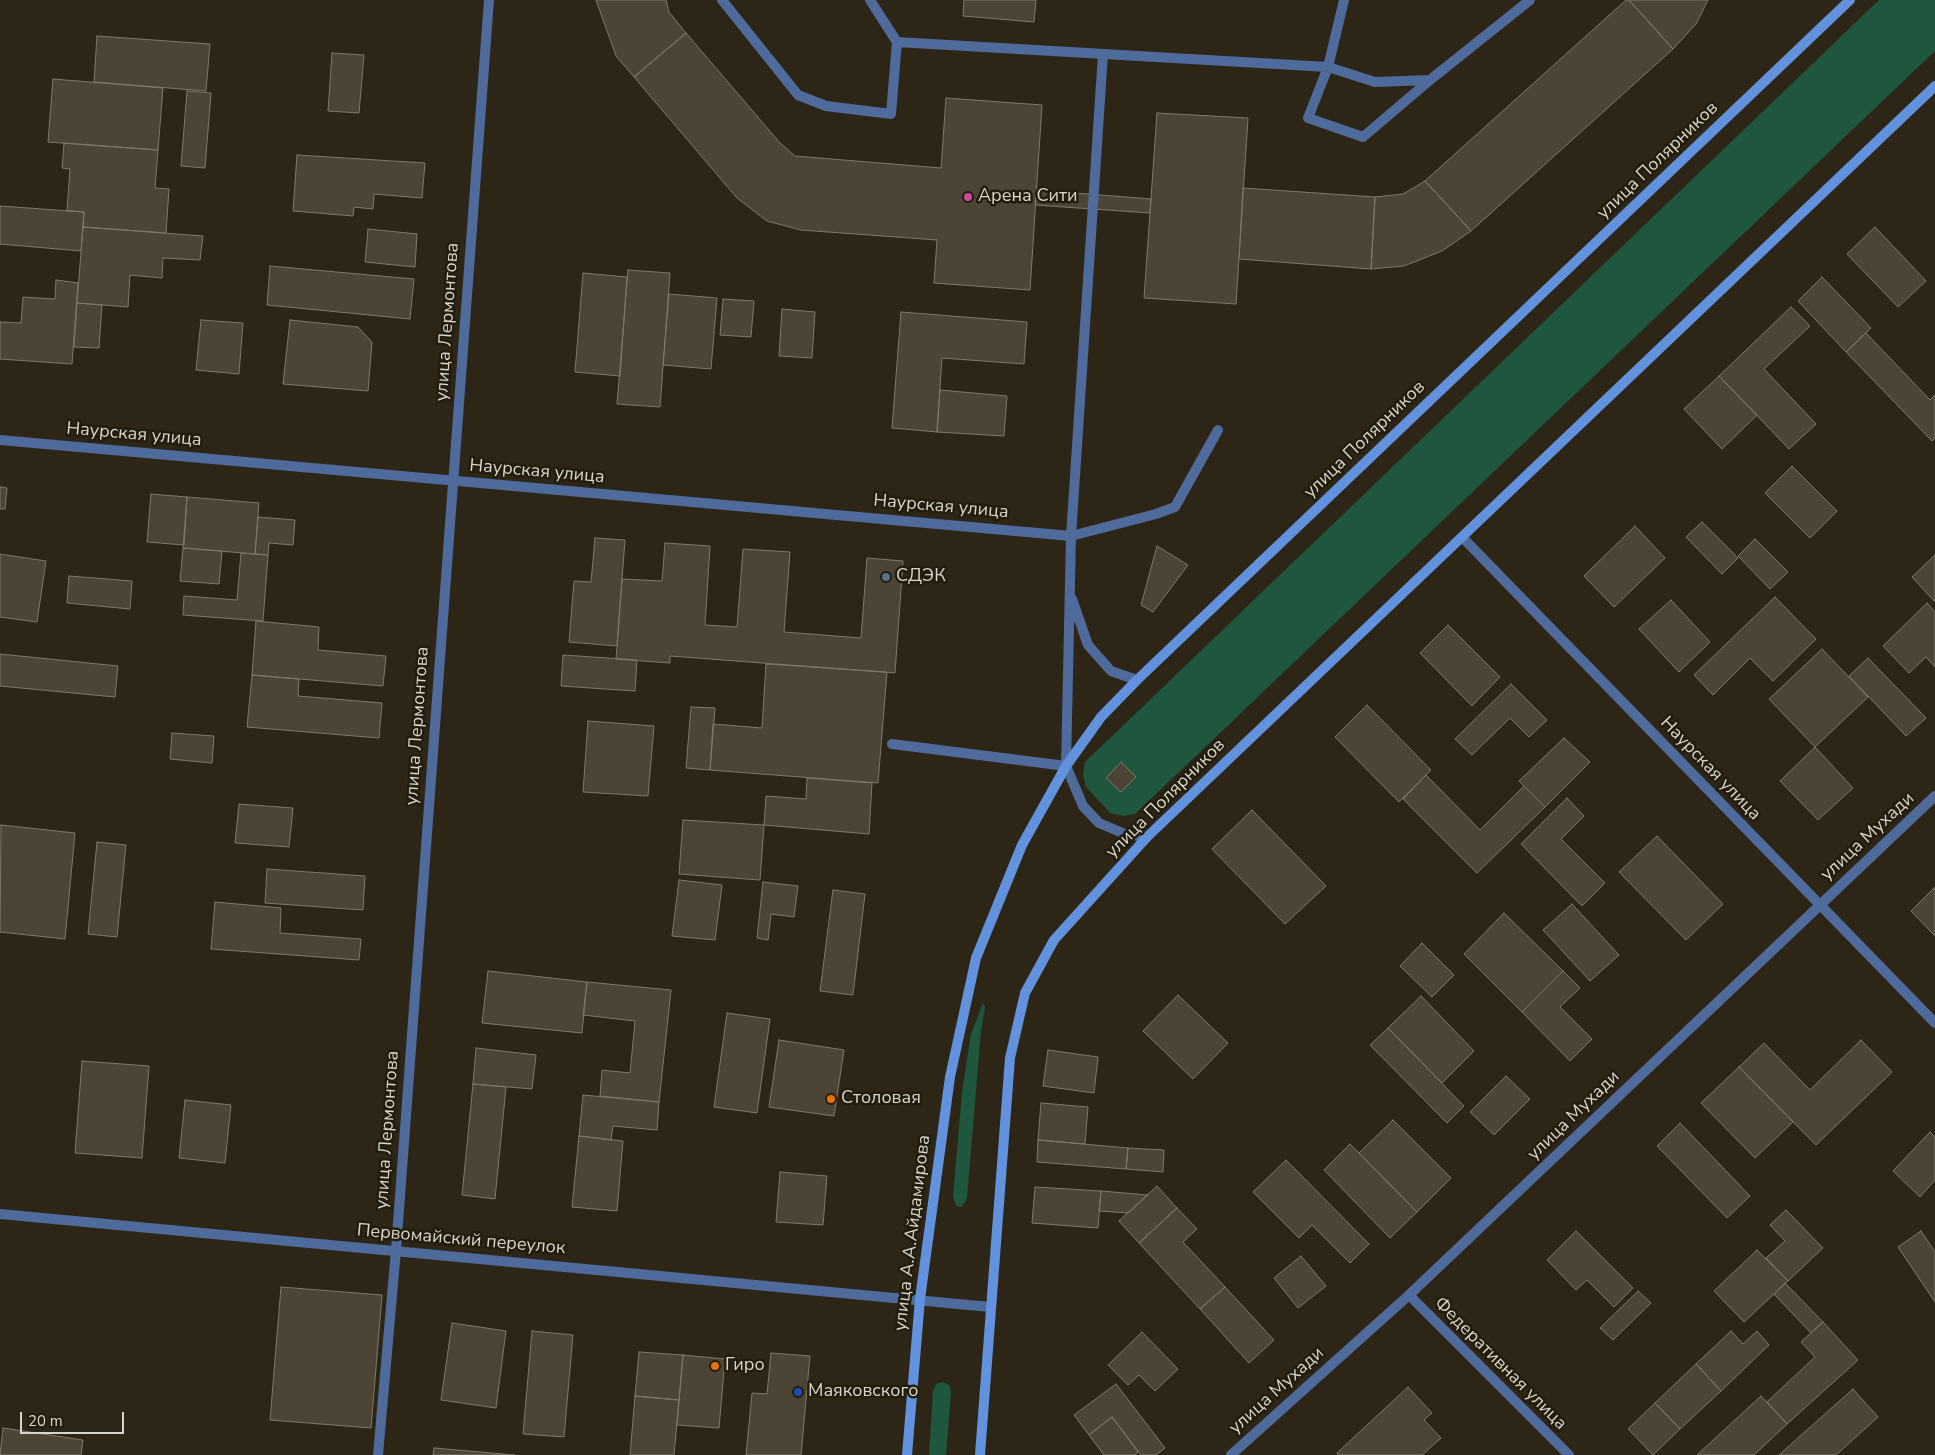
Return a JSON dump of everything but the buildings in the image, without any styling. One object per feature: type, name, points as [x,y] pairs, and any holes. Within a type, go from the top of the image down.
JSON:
[{"type":"main road","name":"улица Полярников","points":[[976,958],[1022,845],[1066,766],[1101,717],[1137,680],[1850,0]]},
{"type":"main road","name":"улица Полярников","points":[[990,1307],[1010,1058],[1025,993],[1054,940],[1147,837],[1935,86]]},
{"type":"main road","name":"улица А.А.Айдамирова","points":[[907,1455],[920,1299],[950,1077],[976,958]]},
{"type":"main road","points":[[980,1455],[990,1307]]},
{"type":"street","name":"улица Лермонтова","points":[[378,1455],[396,1250],[489,0]]},
{"type":"street","points":[[722,0],[798,96],[826,106],[891,114],[897,42],[870,0]]},
{"type":"street","points":[[1344,0],[1328,67],[1308,118],[1363,136],[1530,0]]},
{"type":"street","points":[[897,42],[1328,67],[1375,82],[1430,80]]},
{"type":"street","points":[[1103,54],[1069,592],[1066,766],[1083,806],[1099,823],[1125,834],[1147,837]]},
{"type":"street","name":"Наурская улица","points":[[0,440],[1072,536],[1156,514],[1175,507],[1218,430]]},
{"type":"street","name":"Наурская улица","points":[[1462,537],[1935,1023]]},
{"type":"street","points":[[1069,592],[1088,645],[1111,671],[1137,680]]},
{"type":"street","points":[[892,744],[1066,766]]},
{"type":"street","name":"улица Мухади","points":[[1231,1455],[1409,1295],[1935,796]]},
{"type":"street","name":"Первомайский переулок","points":[[0,1214],[990,1307]]},
{"type":"street","name":"Федеративная улица","points":[[1409,1295],[1569,1455]]},
{"type":"green space","points":[[1879,0],[1935,0],[1935,51],[1135,814],[1123,816],[1110,813],[1086,787],[1083,775],[1085,762]]},
{"type":"green space","points":[[983,1003],[985,1007],[981,1031],[967,1198],[962,1207],[956,1206],[953,1197],[962,1092],[971,1034]]},
{"type":"green space","points":[[943,1382],[949,1385],[951,1392],[946,1455],[929,1455],[933,1391],[936,1384]]},
{"type":"place","name":"Арена Сити","points":[[968,197]]},
{"type":"place","name":"СДЭК","points":[[886,577]]},
{"type":"place","name":"Столовая","points":[[831,1099]]},
{"type":"place","name":"Гиро","points":[[715,1366]]},
{"type":"place","name":"Маяковского","points":[[798,1392]]}]
